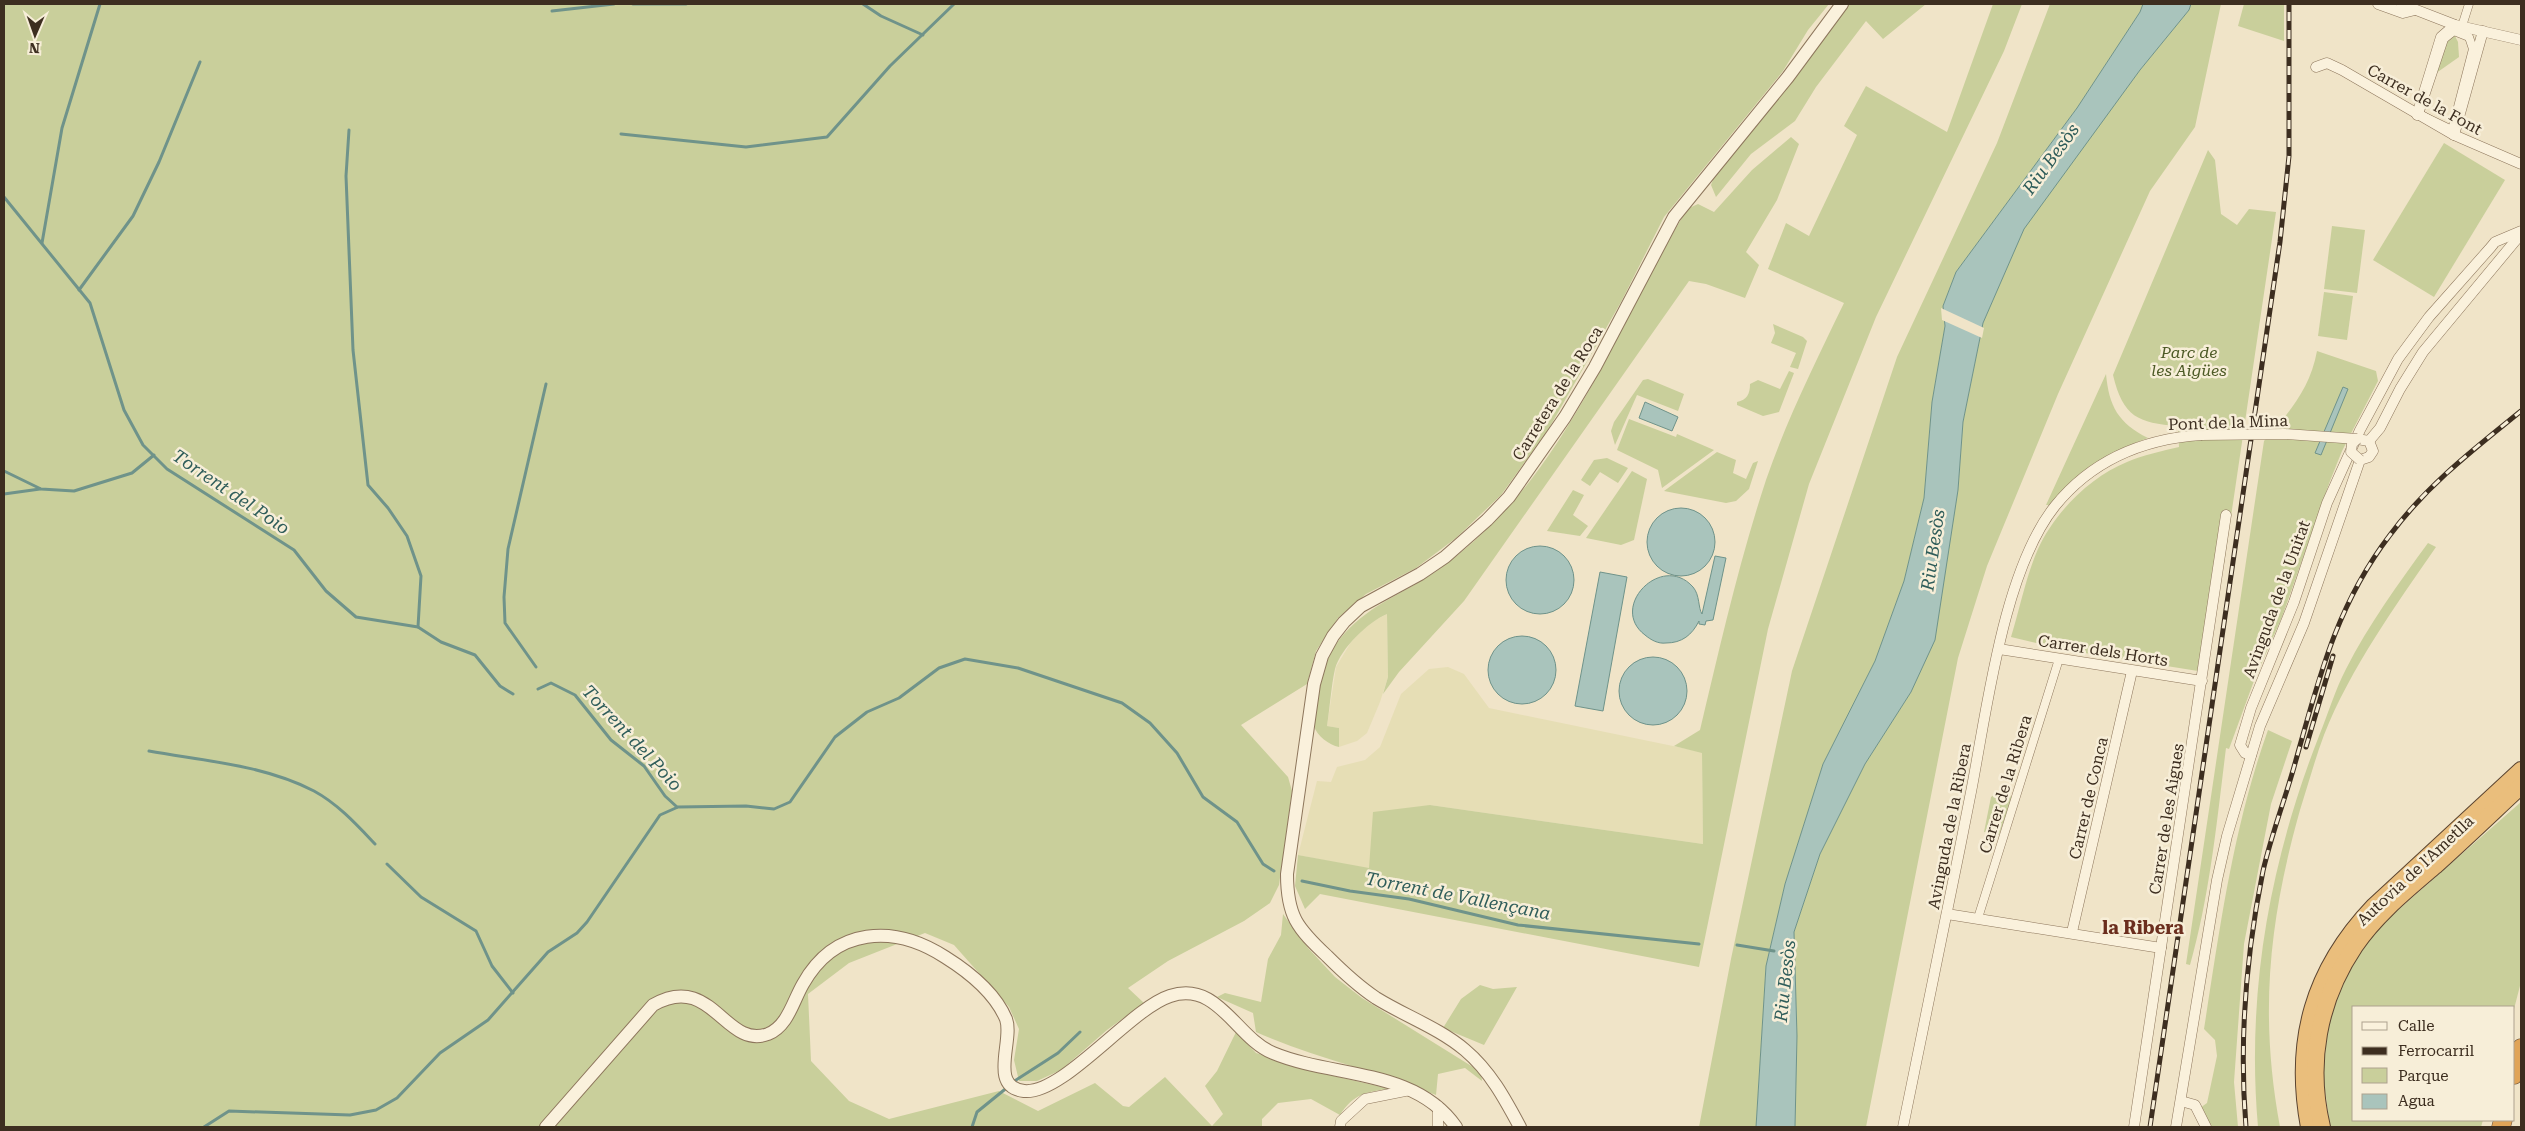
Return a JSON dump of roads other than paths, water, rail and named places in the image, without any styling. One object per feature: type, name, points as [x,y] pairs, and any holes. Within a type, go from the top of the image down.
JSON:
[{"type":"highway","name":"Autovia de l'Ametlla","points":[[2309,1127],[2303,1069],[2307,1024],[2314,1000],[2331,962],[2352,929],[2374,906],[2521,770]]},
{"type":"highway","name":"Autovia de l'Ametlla","points":[[2322,1127],[2314,1075],[2318,1033],[2336,979],[2355,946],[2390,907],[2521,786]]},
{"type":"highway","points":[[2515,1071],[2521,1048]]},
{"type":"street","name":"Carretera de la Roca","points":[[1520,1127],[1493,1080],[1476,1060],[1464,1049],[1377,998],[1354,982],[1313,943],[1293,916],[1287,897],[1286,874],[1316,672],[1333,636],[1344,622],[1361,606],[1420,574],[1445,557],[1487,520],[1509,497],[1565,417],[1595,368],[1674,217],[1788,78],[1842,4]]},
{"type":"street","points":[[2378,4],[2403,13],[2415,7]]},
{"type":"street","points":[[2400,4],[2415,7],[2459,25],[2521,40]]},
{"type":"street","points":[[2417,115],[2441,37],[2459,25],[2469,4]]},
{"type":"street","points":[[2454,31],[2470,36],[2473,49],[2453,133],[2419,114],[2444,39],[2454,31]]},
{"type":"street","points":[[2453,133],[2483,31]]},
{"type":"street","name":"Carrer de la Font","points":[[2316,67],[2327,63],[2342,70],[2417,115],[2521,164]]},
{"type":"street","name":"Avinguda de la Unitat","points":[[2176,1127],[2222,854],[2264,714],[2304,623],[2360,460],[2366,459],[2371,454],[2373,448],[2369,441],[2377,432],[2423,352],[2521,232]]},
{"type":"street","name":"Avinguda de la Unitat","points":[[2251,755],[2244,753],[2240,746],[2251,708],[2294,602],[2327,503],[2376,398],[2398,360],[2429,317],[2495,242],[2521,232]]},
{"type":"street","name":"Pont de la Mina","points":[[2036,535],[2067,493],[2102,465],[2148,443],[2169,438],[2285,434],[2337,439]]},
{"type":"street","points":[[2337,439],[2369,441]]},
{"type":"street","points":[[2337,439],[2351,448]]},
{"type":"street","points":[[2357,439],[2351,448],[2352,455],[2360,460]]},
{"type":"street","name":"Carrer de les Aigues","points":[[2134,1127],[2226,515]]},
{"type":"street","name":"Avinguda de la Ribera","points":[[1903,1127],[1999,649],[2009,611],[2036,535]]},
{"type":"street","name":"Carrer dels Horts","points":[[1999,649],[2202,681]]},
{"type":"street","name":"Carrer de la Ribera","points":[[1978,918],[2059,659]]},
{"type":"street","name":"Carrer de Conca","points":[[2072,932],[2132,671]]},
{"type":"street","points":[[1947,914],[2072,932],[2161,948]]},
{"type":"street","points":[[546,1127],[653,1004],[666,997],[678,995],[691,997],[705,1003],[743,1033],[760,1036],[769,1034],[779,1027],[803,983],[827,954],[852,940],[887,934],[904,937],[942,955],[969,972],[986,990],[1006,1021],[1008,1038],[1003,1066],[1009,1082],[1016,1089],[1024,1091],[1035,1090],[1052,1083],[1160,1000],[1170,996],[1192,994],[1214,1002],[1254,1041],[1274,1054],[1410,1090],[1438,1106],[1456,1127]]},
{"type":"street","points":[[1340,1127],[1341,1121],[1365,1100],[1410,1090]]},
{"type":"street","points":[[2180,1101],[2195,1105],[2206,1127]]},
{"type":"street","points":[[1438,1106],[1438,1127]]},
{"type":"water","name":"Riu Besòs","points":[[2143,4],[2191,4],[2189,10],[2140,70],[2024,229],[1983,323],[1963,422],[1958,490],[1935,640],[1911,692],[1865,764],[1820,854],[1794,932],[1797,1036],[1795,1127],[1756,1127],[1766,966],[1785,884],[1823,764],[1875,661],[1904,581],[1924,498],[1932,402],[1945,326],[1943,306],[1956,272],[2077,108],[2140,12]]},
{"type":"water","points":[[2343,387],[2348,389],[2321,455],[2315,453]]},
{"type":"water","points":[[1645,402],[1678,417],[1672,431],[1639,418]]},
{"type":"water","points":[[1681,508],[1694,511],[1705,518],[1712,529],[1715,542],[1712,555],[1705,566],[1694,573],[1681,576],[1668,573],[1657,566],[1650,555],[1647,542],[1650,529],[1657,518],[1668,511]]},
{"type":"water","points":[[1540,546],[1553,549],[1564,556],[1571,567],[1574,580],[1571,593],[1564,604],[1553,611],[1540,614],[1527,611],[1516,604],[1509,593],[1506,580],[1509,567],[1516,556],[1527,549]]},
{"type":"water","points":[[1715,556],[1726,558],[1713,620],[1706,621],[1705,625],[1699,624],[1699,621],[1690,634],[1677,642],[1660,643],[1645,635],[1635,623],[1633,611],[1636,598],[1644,587],[1654,579],[1667,576],[1681,578],[1695,590],[1702,614]]},
{"type":"water","points":[[1600,572],[1627,577],[1603,711],[1575,706]]},
{"type":"water","points":[[1522,636],[1535,639],[1546,646],[1553,657],[1556,670],[1553,683],[1546,694],[1535,701],[1522,704],[1509,701],[1498,694],[1491,683],[1488,670],[1491,657],[1498,646],[1509,639]]},
{"type":"water","points":[[1653,657],[1666,660],[1677,667],[1684,678],[1687,691],[1684,704],[1677,715],[1666,722],[1653,725],[1640,722],[1629,715],[1622,704],[1619,691],[1622,678],[1629,667],[1640,660]]},
{"type":"waterway","points":[[42,243],[62,128],[100,4]]},
{"type":"waterway","points":[[552,11],[614,4]]},
{"type":"waterway","points":[[633,4],[686,4]]},
{"type":"waterway","points":[[863,4],[881,16],[923,35]]},
{"type":"waterway","points":[[621,134],[746,147],[827,137],[890,66],[954,4]]},
{"type":"waterway","points":[[79,290],[133,216],[159,162],[200,62]]},
{"type":"waterway","points":[[349,130],[346,176],[353,350],[368,485],[388,508],[407,536],[421,576],[418,627]]},
{"type":"waterway","name":"Torrent del Poio","points":[[4,197],[90,303],[124,410],[143,445],[167,469],[294,550],[326,591],[356,617],[418,627],[441,642],[475,655],[500,686],[513,694]]},
{"type":"waterway","points":[[536,667],[505,623],[504,597],[508,549],[546,384]]},
{"type":"waterway","points":[[4,471],[41,489],[74,491],[132,473],[154,455]]},
{"type":"waterway","points":[[4,494],[40,489]]},
{"type":"waterway","name":"Torrent de Vallençana","points":[[204,1127],[229,1111],[350,1115],[376,1110],[397,1098],[440,1053],[488,1020],[548,952],[577,933],[587,922],[660,815],[678,807],[746,806],[774,809],[790,802],[835,737],[867,712],[899,698],[939,668],[965,659],[1018,668],[1122,703],[1150,723],[1177,753],[1203,797],[1237,822],[1263,864],[1274,871]]},
{"type":"waterway","name":"Torrent del Poio","points":[[538,689],[551,683],[575,695],[611,740],[644,766],[665,796],[677,807]]},
{"type":"waterway","points":[[149,751],[234,765],[295,782],[331,802],[347,815],[375,844]]},
{"type":"waterway","points":[[387,864],[421,897],[476,931],[492,966],[513,993]]},
{"type":"waterway","name":"Torrent de Vallençana","points":[[1302,881],[1350,891],[1409,899],[1518,925],[1699,944]]},
{"type":"waterway","name":"Torrent de Vallençana","points":[[1737,945],[1774,951]]},
{"type":"waterway","points":[[1013,1082],[1058,1053],[1080,1032]]},
{"type":"waterway","points":[[972,1127],[977,1112],[1009,1086]]},
{"type":"railway","points":[[2150,1127],[2280,242],[2289,156],[2289,4]]},
{"type":"railway","points":[[2246,1127],[2243,1063],[2244,1031],[2248,967],[2257,903],[2270,845],[2330,646],[2355,590],[2371,562],[2404,517],[2452,468],[2521,411]]},
{"type":"railway","points":[[2306,747],[2333,656]]},
{"type":"district","name":"la Ribera","points":[[2143,928]]},
{"type":"park label","name":"Parc de les Aigües","points":[[2189,361]]}]
